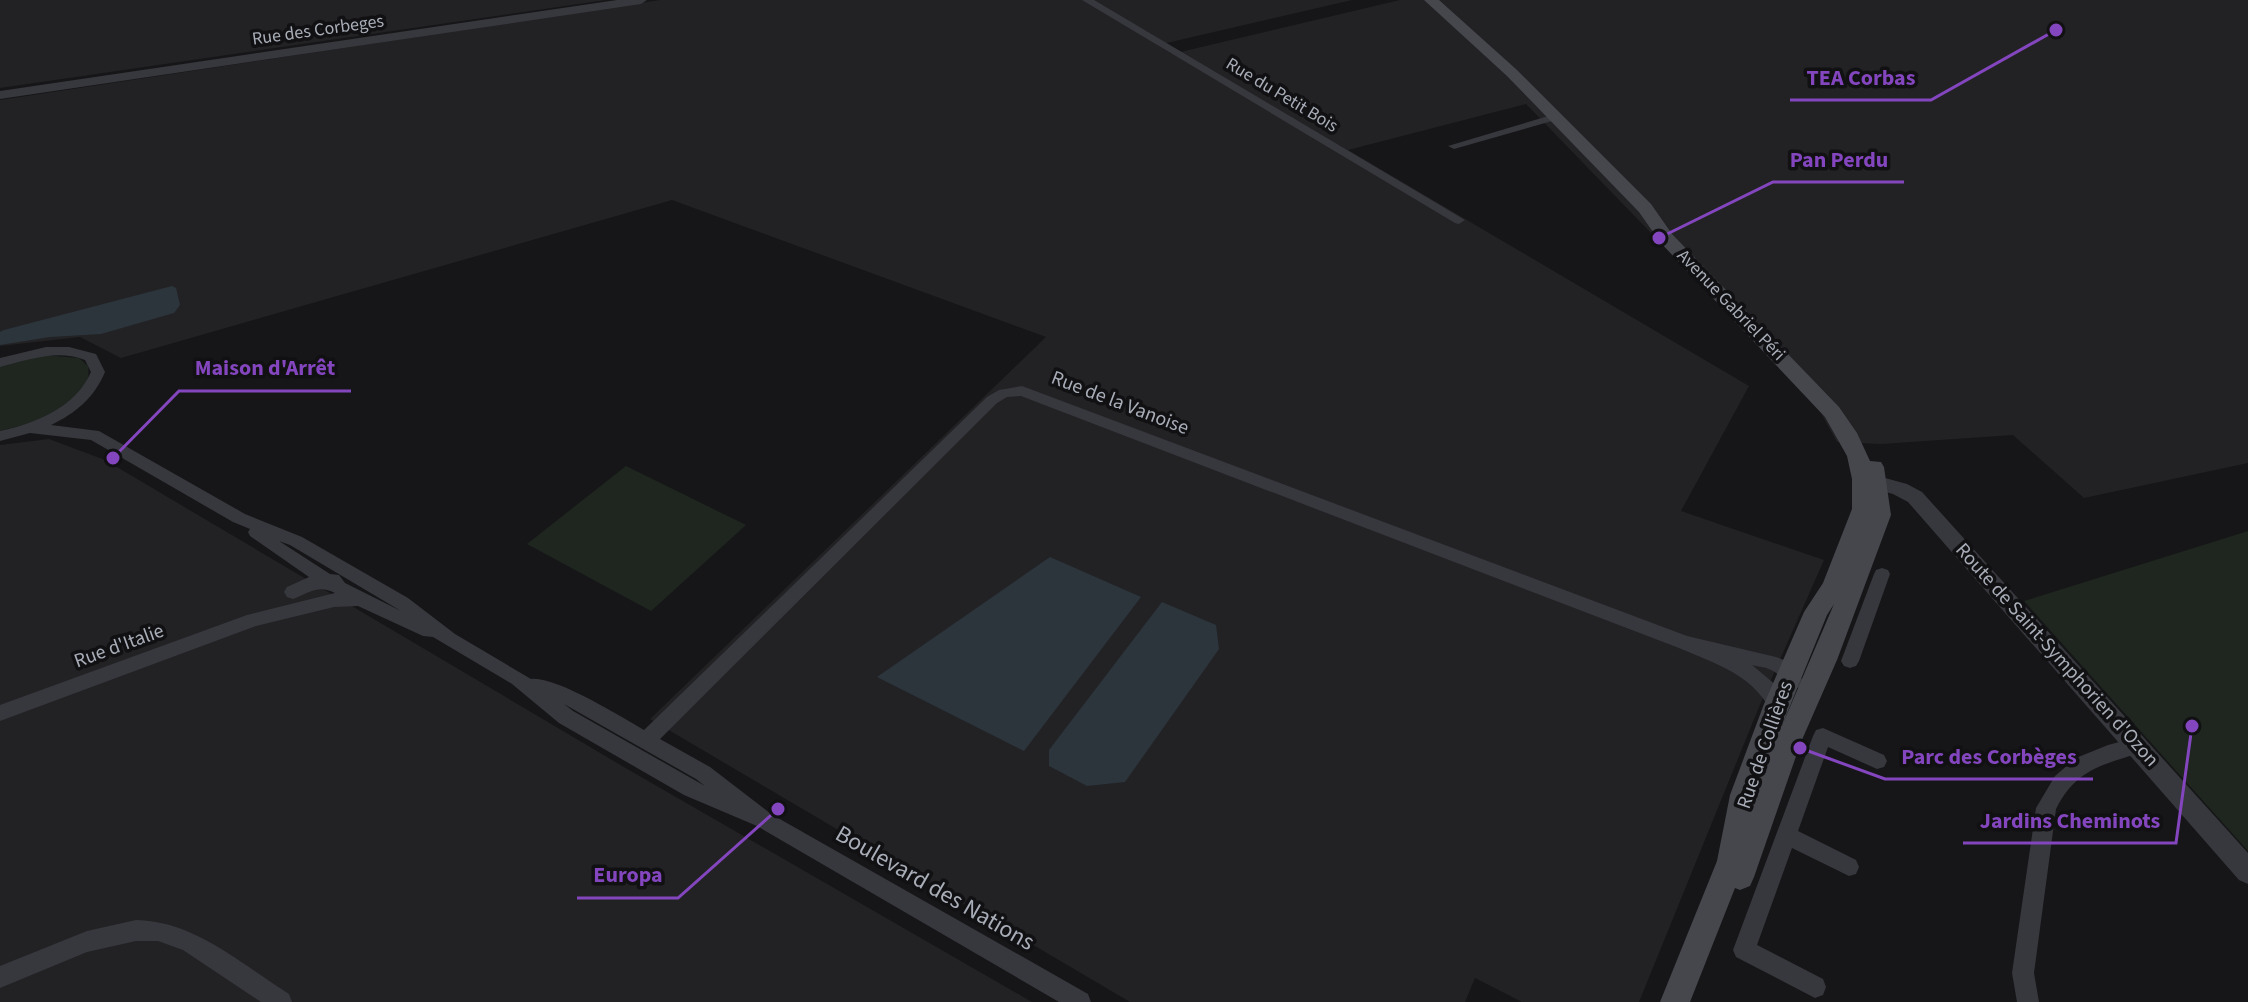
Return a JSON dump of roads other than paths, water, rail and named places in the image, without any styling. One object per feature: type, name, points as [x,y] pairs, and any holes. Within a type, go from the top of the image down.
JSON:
[{"type":"main road","points":[[1431,0],[1512,73],[1645,208],[1678,236],[1750,317],[1850,414],[1863,432],[1871,488]]},
{"type":"main road","name":"Rue de Collières","points":[[1675,1002],[1731,861],[1744,795],[1788,709],[1856,612],[1880,515],[1871,488]]},
{"type":"main road","name":"Rue de Collières","points":[[1691,1002],[1778,770],[1788,709],[1789,675],[1816,612],[1834,586],[1871,488]]},
{"type":"street","name":"Rue des Corbeges","points":[[0,95],[641,0]]},
{"type":"street","name":"Rue du Petit Bois","points":[[1087,0],[1459,220]]},
{"type":"street","points":[[1454,146],[1555,117]]},
{"type":"street","points":[[0,361],[68,350],[91,357],[98,372],[96,381],[78,402],[30,428],[0,436]]},
{"type":"street","name":"Rue de la Vanoise","points":[[646,741],[992,400],[1013,392],[1036,395],[1685,643],[1738,665],[1763,683],[1788,709]]},
{"type":"street","points":[[78,402],[80,417],[94,435]]},
{"type":"street","name":"Boulevard des Nations","points":[[30,428],[94,435],[239,518],[281,552],[311,559],[402,603],[449,639],[518,679],[566,717],[691,789],[764,820],[1080,1002]]},
{"type":"street","name":"Route de Saint-Symphorien d'Ozon","points":[[1871,488],[1928,512],[2248,872]]},
{"type":"street","points":[[298,599],[311,559]]},
{"type":"street","name":"Boulevard des Nations","points":[[311,559],[329,579],[361,599],[393,617],[449,639]]},
{"type":"street","name":"Rue de Collières","points":[[1850,661],[1856,612],[1882,574]]},
{"type":"street","points":[[329,579],[344,580],[402,603]]},
{"type":"street","name":"Rue d'Italie","points":[[298,599],[308,584],[329,579]]},
{"type":"street","name":"Rue d'Italie","points":[[0,713],[253,620],[298,599],[361,599]]},
{"type":"street","name":"Rue de la Vanoise","points":[[1685,643],[1756,657],[1783,667],[1789,675]]},
{"type":"street","name":"Boulevard des Nations","points":[[518,679],[580,703],[703,773],[764,820]]},
{"type":"street","points":[[1815,987],[1744,950],[1823,736],[1877,761]]},
{"type":"street","points":[[2028,1002],[2023,973],[2046,808],[2054,788],[2087,759],[2138,745]]},
{"type":"street","name":"Rue de Collières","points":[[1778,770],[1804,784]]},
{"type":"street","points":[[1786,835],[1849,867]]},
{"type":"street","points":[[0,977],[76,945],[129,930],[174,934],[281,1002]]},
{"type":"place","name":"TEA Corbas","points":[[2056,30]]},
{"type":"place","name":"Pan Perdu","points":[[1659,238]]},
{"type":"place","name":"Maison d'Arrêt","points":[[113,458]]},
{"type":"place","name":"Jardins Cheminots","points":[[2192,726]]},
{"type":"place","name":"Parc des Corbèges","points":[[1800,748]]},
{"type":"place","name":"Europa","points":[[778,809]]}]
